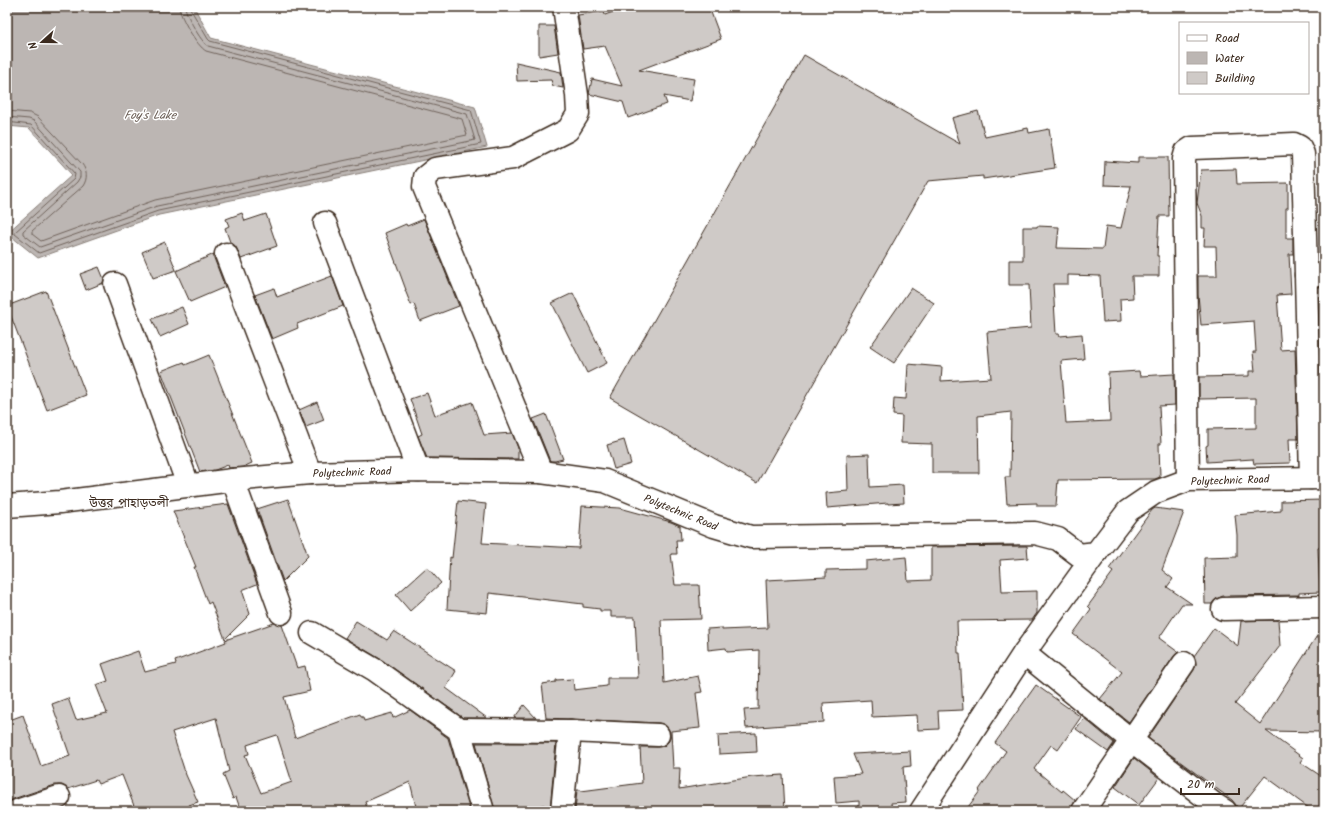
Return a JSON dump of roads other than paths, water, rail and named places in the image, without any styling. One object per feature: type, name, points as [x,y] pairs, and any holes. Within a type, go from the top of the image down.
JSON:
[{"type":"street","points":[[541,472],[424,187],[424,182],[425,177],[435,169],[513,158],[568,130],[578,114],[578,95],[564,7]]},
{"type":"street","points":[[1188,480],[1184,159],[1186,152],[1192,148],[1294,144],[1300,147],[1303,154],[1315,275],[1318,478]]},
{"type":"street","points":[[325,223],[418,470]]},
{"type":"street","points":[[226,254],[310,473]]},
{"type":"street","points":[[115,284],[188,485]]},
{"type":"street","name":"Polytechnic Road","points":[[7,506],[60,502],[188,485],[310,473],[418,470],[541,472],[605,482],[714,526],[751,537],[1035,533],[1058,539],[1079,555],[1096,553],[1128,511],[1156,492],[1188,480],[1318,478]]},
{"type":"street","points":[[233,480],[281,613]]},
{"type":"street","points":[[921,811],[1024,653],[1096,553]]},
{"type":"street","points":[[1224,609],[1324,606]]},
{"type":"street","points":[[312,633],[375,670],[459,730],[658,735]]},
{"type":"street","points":[[1024,653],[1131,740],[1225,811]]},
{"type":"street","points":[[1082,811],[1184,662]]},
{"type":"street","points":[[459,730],[483,811]]},
{"type":"street","points":[[562,811],[570,732]]},
{"type":"street","points":[[17,811],[59,797]]},
{"type":"water","name":"Foy's Lake","points":[[7,7],[194,7],[211,38],[475,107],[487,147],[159,215],[38,258],[7,233],[72,175],[29,128],[7,126]]},
{"type":"district","name":"উত্তর পাহাড়তলী","points":[[129,503]]}]
